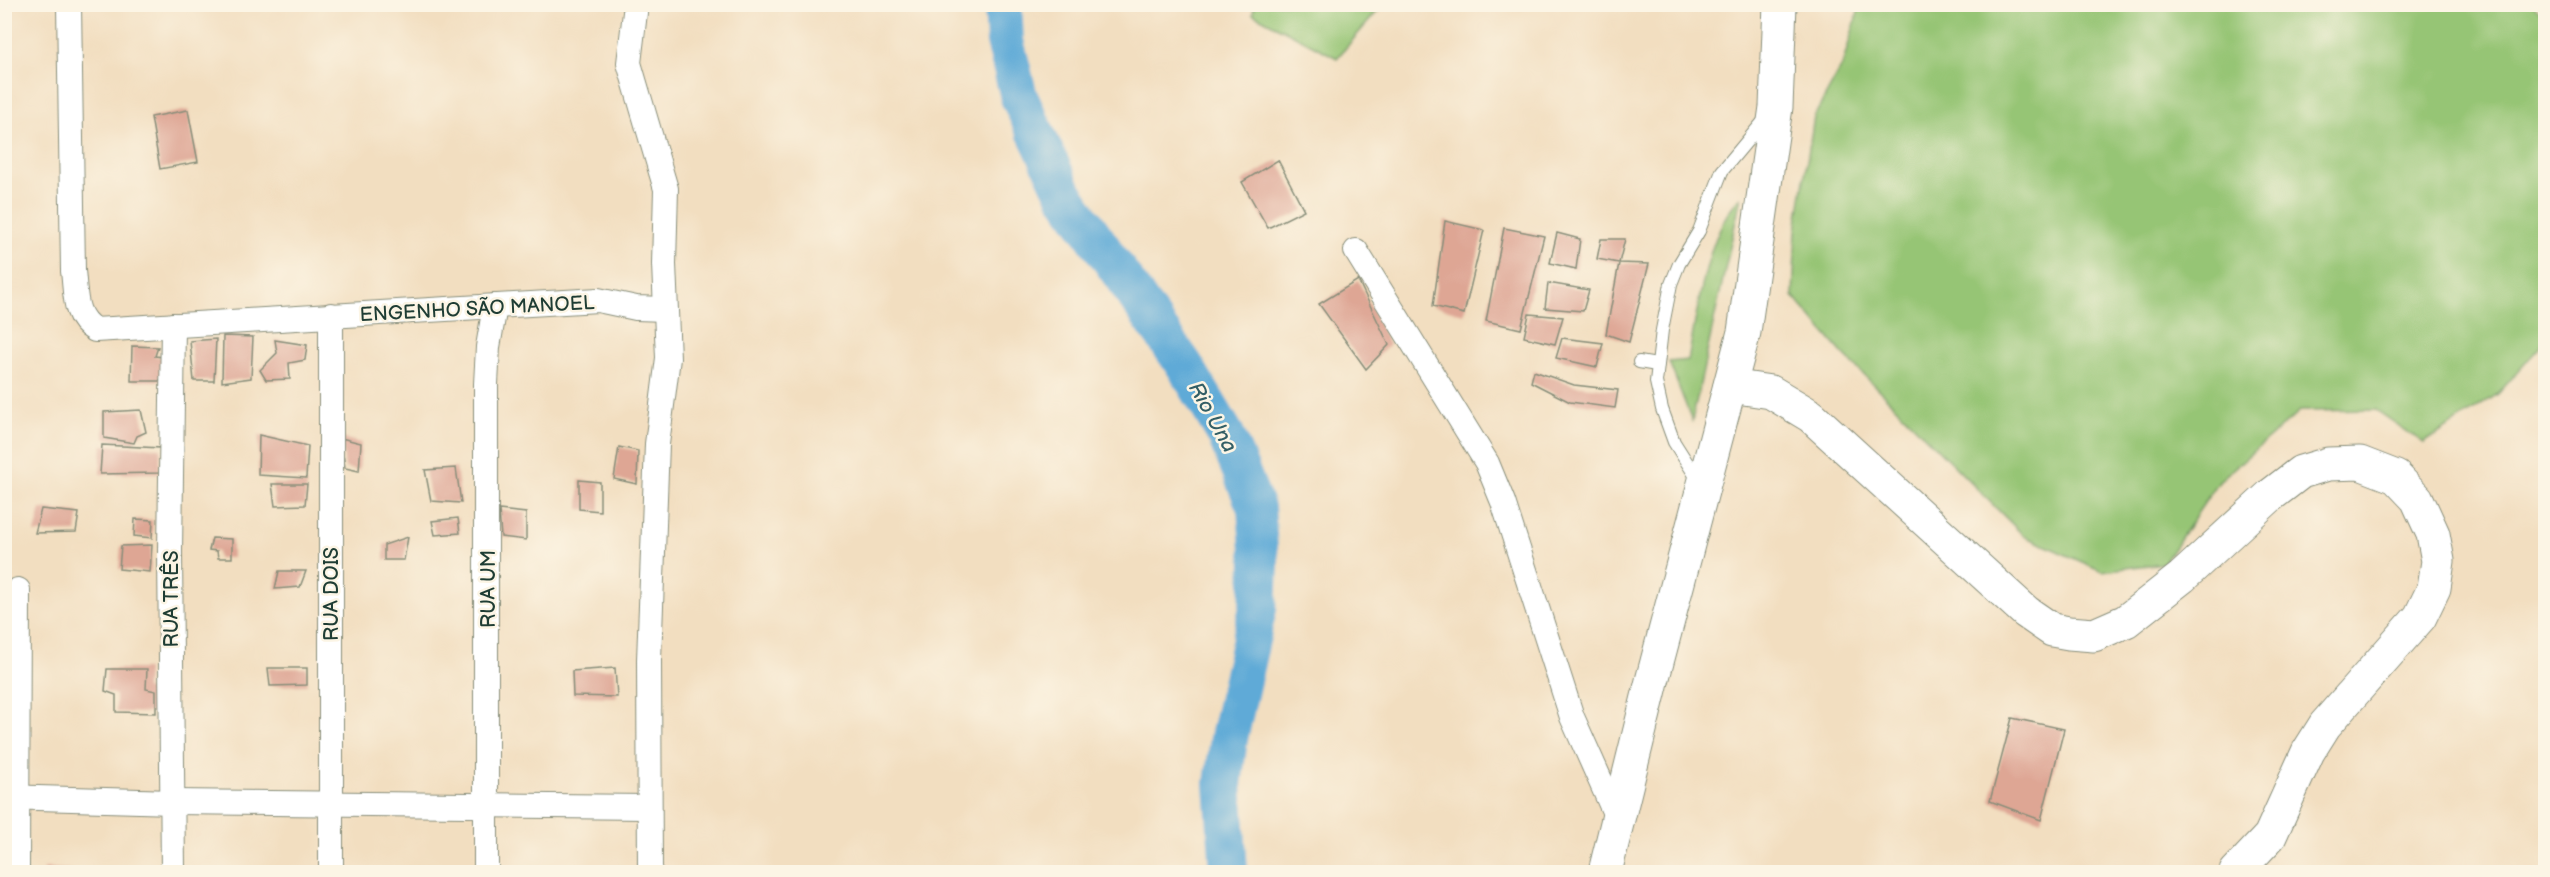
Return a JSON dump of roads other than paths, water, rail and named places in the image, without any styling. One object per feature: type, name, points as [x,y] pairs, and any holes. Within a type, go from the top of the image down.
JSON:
[{"type":"street","name":"ENGENHO SÃO MANOEL","points":[[69,4],[71,190],[77,309],[83,323],[95,330],[598,300],[636,308],[665,309]]},
{"type":"street","points":[[636,4],[628,63],[666,189],[665,309],[668,358],[657,444],[652,530],[648,807],[651,873]]},
{"type":"street","points":[[1605,873],[1744,332],[1757,254],[1776,107],[1780,4]]},
{"type":"street","points":[[1356,251],[1487,463],[1503,502],[1572,717],[1618,820]]},
{"type":"street","name":"RUA UM","points":[[486,873],[486,384],[488,347],[495,306]]},
{"type":"street","name":"RUA DOIS","points":[[331,315],[331,873]]},
{"type":"street","name":"RUA TRÊS","points":[[173,325],[170,552],[173,873]]},
{"type":"street","points":[[1730,386],[1771,392],[1812,416],[2026,612],[2052,630],[2069,633],[2094,634],[2126,621],[2182,577],[2271,495],[2301,472],[2328,464],[2360,463],[2396,477],[2417,499],[2433,534],[2438,561],[2434,588],[2420,617],[2325,725],[2308,752],[2270,836],[2236,873]]},
{"type":"street","points":[[17,873],[11,797],[18,590]]},
{"type":"street","points":[[11,797],[173,802],[648,807]]},
{"type":"lane","points":[[1703,489],[1674,442],[1656,382],[1671,284],[1679,264],[1699,231],[1722,171],[1734,153],[1776,107]]},
{"type":"lane","points":[[1639,362],[1657,365]]},
{"type":"waterway","name":"Rio Una","points":[[1003,4],[1005,41],[1019,97],[1065,195],[1185,366],[1226,435],[1256,508],[1260,563],[1258,608],[1229,738],[1223,784],[1229,872]]}]
